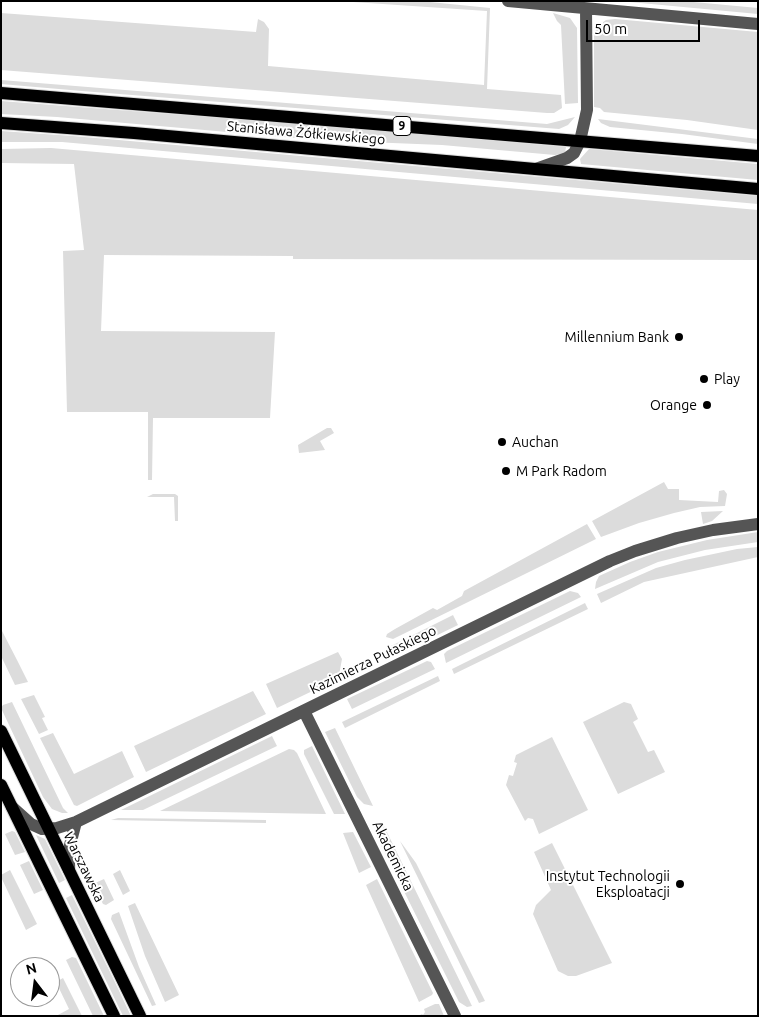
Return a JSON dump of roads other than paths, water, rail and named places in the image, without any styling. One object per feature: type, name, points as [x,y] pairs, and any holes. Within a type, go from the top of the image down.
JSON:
[{"type":"main road","name":"Stanisława Żółkiewskiego","points":[[1,93],[758,156]]},
{"type":"main road","name":"Stanisława Żółkiewskiego","points":[[1,123],[134,133],[758,189]]},
{"type":"main road","name":"Warszawska","points":[[1,731],[140,1016]]},
{"type":"main road","points":[[1,785],[114,1016]]},
{"type":"street","points":[[508,1],[758,24]]},
{"type":"street","points":[[536,169],[567,158],[574,153],[580,141],[586,110],[586,9]]},
{"type":"street","name":"Kazimierza Pułaskiego","points":[[50,829],[76,822],[581,574],[635,551],[677,538],[713,530],[758,524]]},
{"type":"street","name":"Akademicka","points":[[304,710],[455,1016]]},
{"type":"street","points":[[12,807],[31,824],[50,829]]},
{"type":"street","points":[[69,870],[70,845],[76,822]]},
{"type":"place","name":"Millennium Bank","points":[[679,337]]},
{"type":"place","name":"Play","points":[[704,379]]},
{"type":"place","name":"Orange","points":[[707,405]]},
{"type":"place","name":"Auchan","points":[[502,442]]},
{"type":"place","name":"M Park Radom","points":[[506,471]]},
{"type":"place","name":"Instytut Technologii Eksploatacji","points":[[680,884]]}]
